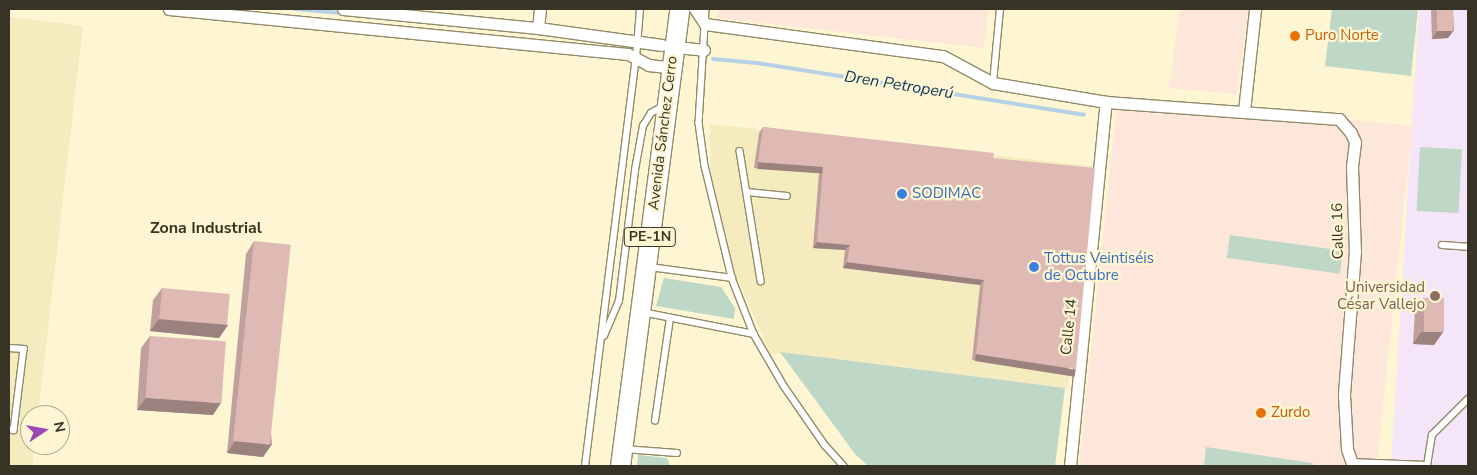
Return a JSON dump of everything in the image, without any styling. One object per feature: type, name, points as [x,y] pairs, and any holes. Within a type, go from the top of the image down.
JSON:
[{"type":"highway","name":"Avenida Sánchez Cerro","points":[[621,457],[680,9]]},
{"type":"street","points":[[169,9],[628,54],[648,64],[672,68]]},
{"type":"street","points":[[343,9],[538,28],[662,45]]},
{"type":"street","points":[[538,28],[540,9]]},
{"type":"street","points":[[695,9],[706,24],[943,56],[993,83],[1106,102],[1244,111],[1255,9]]},
{"type":"street","points":[[686,48],[704,50]]},
{"type":"street","name":"Calle 14","points":[[1070,466],[1106,102]]},
{"type":"street","name":"Calle 16","points":[[1244,111],[1339,120],[1351,133],[1355,142],[1352,167],[1355,251],[1344,396],[1347,450],[1352,464]]},
{"type":"lane","points":[[585,466],[636,58],[640,9]]},
{"type":"lane","points":[[706,9],[699,124],[700,137],[732,278],[754,334],[784,386],[825,445],[844,466]]},
{"type":"lane","points":[[993,83],[1000,9]]},
{"type":"lane","points":[[601,342],[619,301],[635,170],[643,126],[651,113],[667,105]]},
{"type":"lane","points":[[740,151],[761,282]]},
{"type":"lane","points":[[746,192],[787,196]]},
{"type":"lane","points":[[1442,245],[1468,247]]},
{"type":"lane","points":[[646,266],[732,278]]},
{"type":"lane","points":[[640,312],[754,334]]},
{"type":"lane","points":[[655,421],[670,318]]},
{"type":"lane","points":[[9,348],[24,349],[14,430],[9,430]]},
{"type":"lane","points":[[1352,464],[1426,465],[1432,436],[1468,399]]},
{"type":"lane","points":[[621,457],[677,452]]},
{"type":"shaded area","points":[[718,9],[988,9],[984,48],[717,18]]},
{"type":"shaded area","points":[[1180,9],[1248,9],[1237,94],[1169,88]]},
{"type":"shaded area","name":"Universidad César Vallejo","points":[[1419,9],[1468,9],[1468,466],[1391,466]]},
{"type":"shaded area","points":[[9,17],[83,26],[39,405],[20,405],[20,455],[34,455],[32,466],[9,466]]},
{"type":"shaded area","points":[[1118,95],[1412,126],[1377,466],[1079,466]]},
{"type":"shaded area","points":[[710,124],[1092,166],[1068,388],[770,353],[732,266],[710,168]]},
{"type":"green space","points":[[1332,9],[1418,9],[1411,76],[1325,66]]},
{"type":"green space","points":[[1420,147],[1462,149],[1459,213],[1417,211]]},
{"type":"green space","points":[[1230,235],[1343,251],[1340,274],[1227,258]]},
{"type":"green space","points":[[664,278],[721,287],[735,308],[734,319],[656,306]]},
{"type":"green space","points":[[780,352],[1065,388],[1055,466],[868,466],[855,454]]},
{"type":"green space","points":[[1206,447],[1312,463],[1314,466],[1204,466]]},
{"type":"green space","points":[[638,455],[667,458],[670,466],[637,466]]},
{"type":"building","points":[[1437,9],[1453,9],[1453,31],[1437,31]]},
{"type":"building","points":[[763,127],[994,153],[993,158],[1095,168],[1076,369],[976,354],[984,280],[847,262],[850,245],[817,242],[823,167],[758,162]]},
{"type":"building","points":[[254,241],[291,245],[270,445],[233,441]]},
{"type":"building","points":[[162,288],[230,294],[227,325],[159,319]]},
{"type":"building","points":[[1424,298],[1444,298],[1444,332],[1424,332]]},
{"type":"building","points":[[150,336],[226,341],[221,403],[146,398]]},
{"type":"waterway","name":"Dren Petroperú","points":[[295,9],[342,13]]},
{"type":"waterway","name":"Dren Petroperú","points":[[650,49],[660,50]]},
{"type":"waterway","name":"Dren Petroperú","points":[[713,59],[757,63],[1084,115]]},
{"type":"place","name":"Puro Norte","points":[[1295,36]]},
{"type":"place","name":"SODIMAC","points":[[902,194]]},
{"type":"place","name":"Tottus Veintiséis de Octubre","points":[[1034,267]]},
{"type":"place","name":"Universidad César Vallejo","points":[[1435,296]]},
{"type":"place","name":"Zurdo","points":[[1261,413]]},
{"type":"district","name":"Zona Industrial","points":[[206,228]]}]
